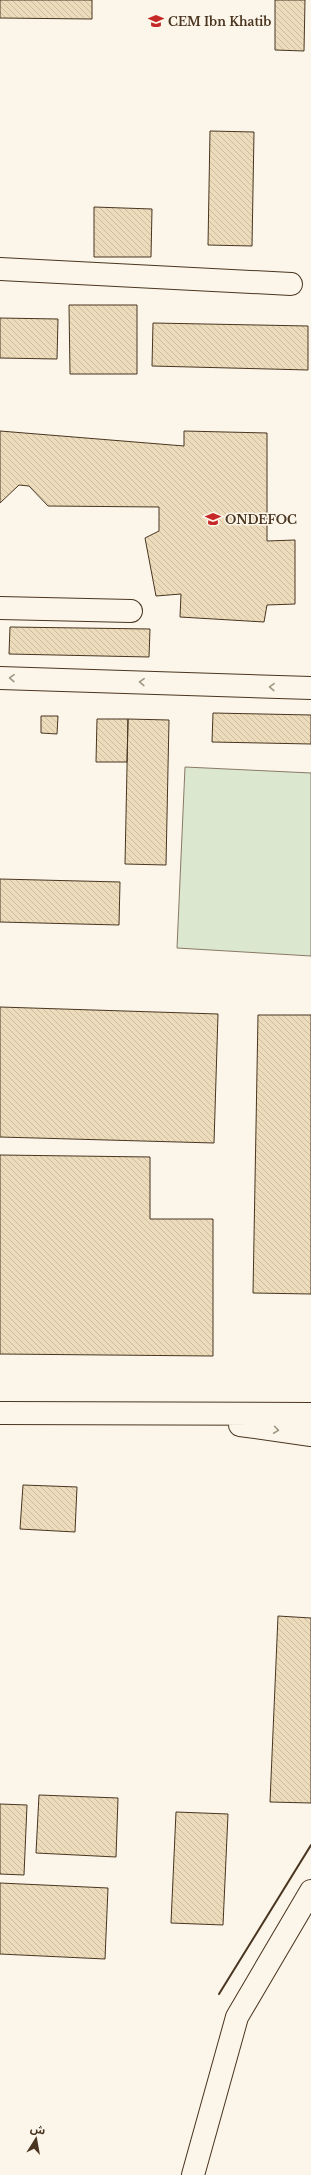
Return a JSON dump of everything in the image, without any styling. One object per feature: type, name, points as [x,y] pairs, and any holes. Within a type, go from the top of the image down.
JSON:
[{"type":"main road","points":[[0,269],[291,284]]},
{"type":"main road","points":[[0,608],[131,611]]},
{"type":"main road","points":[[0,678],[311,688]]},
{"type":"main road","points":[[0,1413],[311,1414]]},
{"type":"main road","points":[[154,1414],[311,1435]]},
{"type":"main road","points":[[193,2175],[237,2017],[311,1891]]},
{"type":"green space","points":[[185,767],[311,773],[311,956],[177,948]]},
{"type":"building","points":[[0,0],[92,0],[92,19],[0,18]]},
{"type":"building","points":[[275,0],[305,0],[304,51],[275,50]]},
{"type":"building","points":[[210,131],[254,132],[252,246],[208,245]]},
{"type":"building","points":[[94,207],[152,209],[151,257],[94,257]]},
{"type":"building","points":[[69,305],[137,305],[137,374],[70,374]]},
{"type":"building","points":[[0,318],[58,319],[57,359],[0,358]]},
{"type":"building","points":[[153,323],[308,326],[308,370],[152,366]]},
{"type":"building","name":"ONDEFOC","points":[[0,431],[184,446],[184,431],[267,433],[267,541],[295,540],[295,604],[267,605],[264,622],[180,617],[181,594],[156,596],[145,538],[159,531],[159,507],[48,506],[29,486],[19,485],[0,503]]},
{"type":"building","points":[[10,627],[150,629],[149,657],[9,654]]},
{"type":"building","points":[[213,713],[311,715],[311,744],[212,742]]},
{"type":"building","points":[[41,716],[58,716],[57,734],[41,733]]},
{"type":"building","points":[[97,719],[128,719],[127,762],[96,762]]},
{"type":"building","points":[[128,719],[169,720],[166,865],[125,864]]},
{"type":"building","points":[[0,879],[120,882],[119,925],[0,922]]},
{"type":"building","points":[[0,1007],[218,1014],[214,1143],[0,1137]]},
{"type":"building","points":[[258,1015],[311,1015],[311,1294],[253,1293]]},
{"type":"building","points":[[0,1155],[150,1157],[150,1219],[213,1219],[213,1356],[0,1354]]},
{"type":"building","points":[[23,1485],[77,1487],[75,1532],[20,1529]]},
{"type":"building","points":[[278,1616],[311,1618],[311,1803],[270,1802]]},
{"type":"building","points":[[39,1795],[118,1798],[116,1857],[36,1853]]},
{"type":"building","points":[[0,1804],[27,1805],[24,1875],[0,1874]]},
{"type":"building","points":[[176,1812],[228,1814],[223,1925],[171,1923]]},
{"type":"building","points":[[0,1883],[108,1888],[105,1959],[0,1954]]},
{"type":"wall","points":[[219,1994],[311,1845]]},
{"type":"place","name":"CEM Ibn Khatib","points":[[156,21]]},
{"type":"place","name":"ONDEFOC","points":[[213,519]]}]
